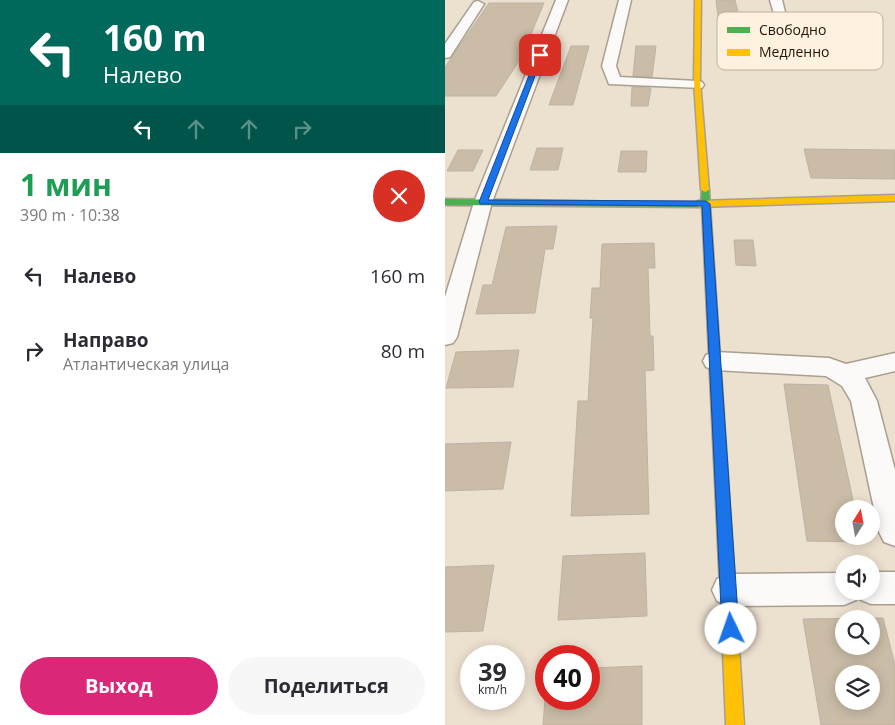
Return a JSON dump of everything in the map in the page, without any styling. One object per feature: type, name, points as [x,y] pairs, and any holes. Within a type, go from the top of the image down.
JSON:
[{"type":"street","points":[[445,337],[483,202],[562,0]]},
{"type":"street","points":[[625,0],[609,66],[614,81],[697,85]]},
{"type":"street","points":[[698,0],[697,85],[729,590],[735,725]]},
{"type":"street","points":[[445,54],[478,4]]},
{"type":"street","points":[[445,202],[706,204],[895,198]]},
{"type":"street","points":[[715,361],[829,367],[846,373],[859,388],[864,401],[895,532]]},
{"type":"street","points":[[846,373],[895,362]]},
{"type":"street","points":[[880,588],[895,588]]},
{"type":"street","points":[[729,590],[835,589]]},
{"type":"building","points":[[716,0],[735,0],[738,12],[717,12]]},
{"type":"building","points":[[489,3],[544,3],[521,58],[496,96],[445,96],[445,67]]},
{"type":"building","points":[[571,46],[589,46],[573,105],[549,105]]},
{"type":"building","points":[[636,46],[656,46],[652,77],[633,76]]},
{"type":"building","points":[[632,87],[651,88],[648,106],[631,106]]},
{"type":"building","points":[[537,148],[563,148],[558,170],[530,170]]},
{"type":"building","points":[[804,149],[895,150],[895,179],[811,178]]},
{"type":"building","points":[[458,150],[483,150],[473,171],[447,171]]},
{"type":"building","points":[[621,151],[647,151],[646,172],[618,172]]},
{"type":"building","points":[[557,226],[553,249],[545,249],[535,313],[476,314],[483,285],[492,285],[506,227]]},
{"type":"building","points":[[734,240],[753,240],[756,266],[736,265]]},
{"type":"building","points":[[654,243],[655,268],[648,268],[650,336],[653,336],[654,370],[645,371],[649,514],[571,516],[578,401],[588,401],[593,318],[590,318],[592,288],[600,288],[602,244]]},
{"type":"building","points":[[519,350],[513,387],[446,388],[456,352]]},
{"type":"building","points":[[784,384],[828,385],[853,500],[835,500],[835,542],[807,541]]},
{"type":"building","points":[[511,442],[503,489],[445,491],[445,444]]},
{"type":"building","points":[[645,553],[647,616],[558,620],[563,556]]},
{"type":"building","points":[[494,565],[483,631],[445,632],[445,567]]},
{"type":"building","points":[[880,618],[883,618],[895,665],[895,725],[821,725],[803,619],[835,619],[835,655],[880,655]]},
{"type":"building","points":[[642,666],[642,725],[543,725],[544,710],[600,710],[600,668]]},
{"type":"traffic: fast","points":[[705,190],[730,630]]},
{"type":"traffic: fast","points":[[445,202],[698,204]]},
{"type":"traffic: slow","points":[[698,0],[697,81],[705,190]]},
{"type":"traffic: slow","points":[[698,204],[895,198]]},
{"type":"traffic: slow","points":[[730,630],[735,725]]},
{"type":"route","points":[[540,55],[483,202],[706,204],[731,629]]}]
